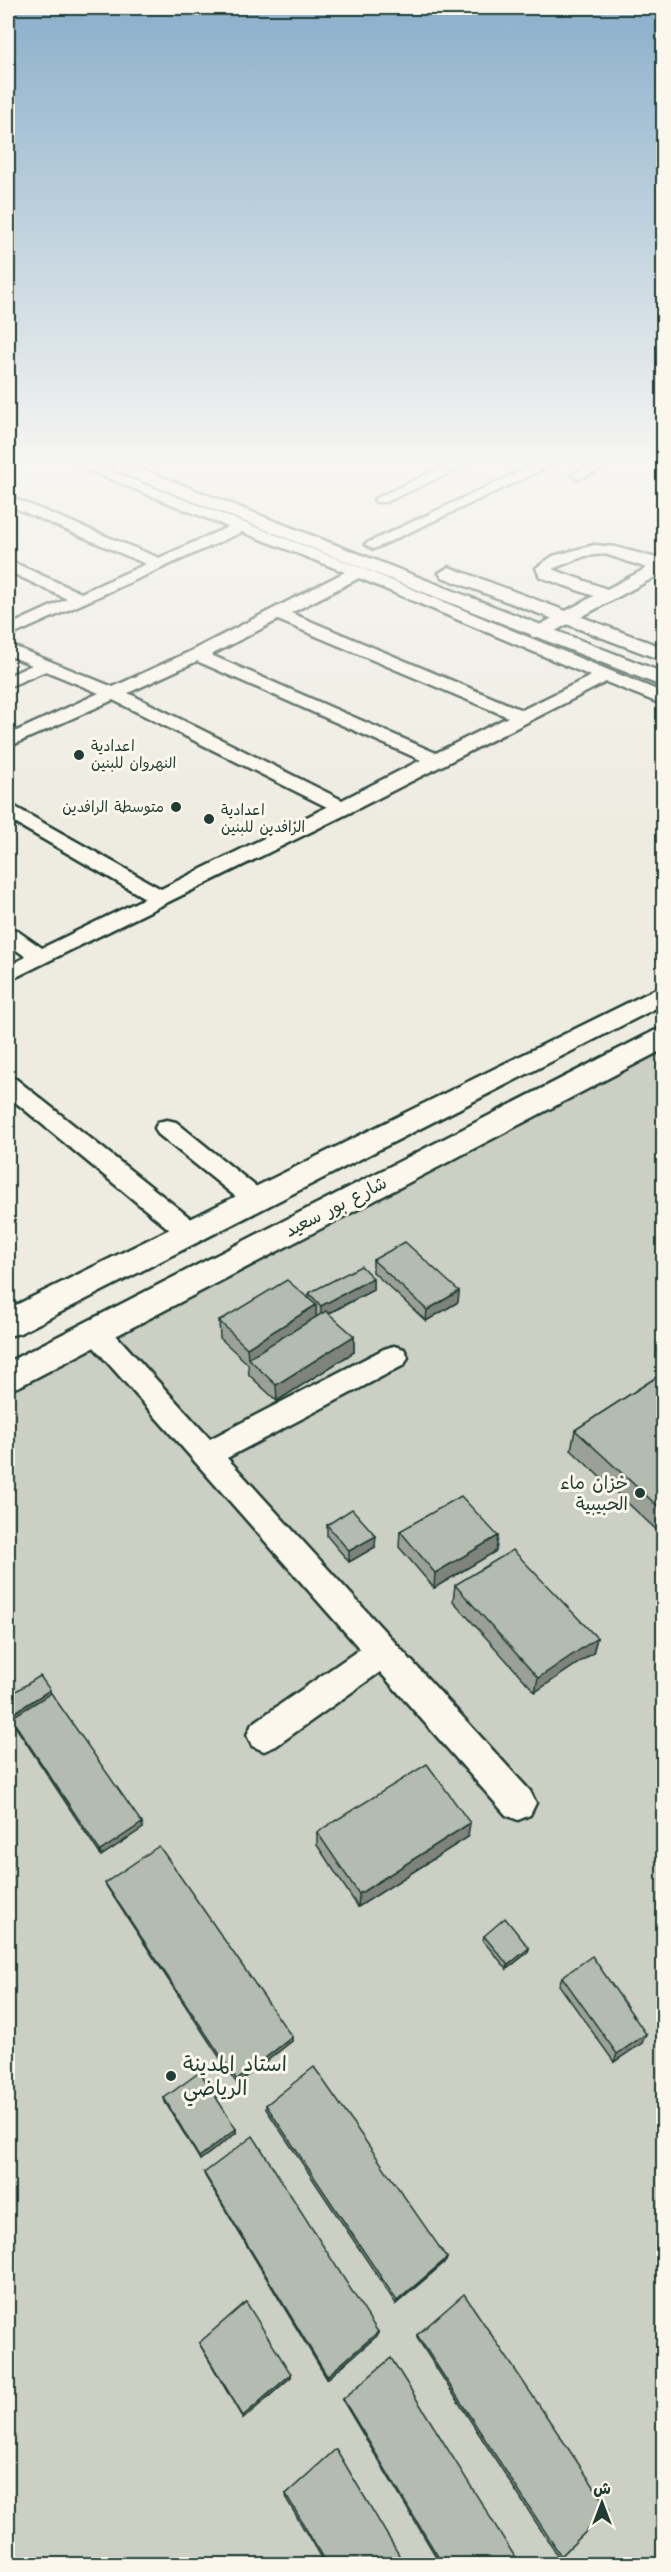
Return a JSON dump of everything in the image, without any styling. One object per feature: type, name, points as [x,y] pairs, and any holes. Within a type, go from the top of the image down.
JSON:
[{"type":"main road","points":[[421,586],[663,681]]},
{"type":"main road","points":[[483,586],[663,655]]},
{"type":"main road","points":[[8,1324],[663,993]]},
{"type":"main road","name":"شارع بور سعيد","points":[[8,1377],[663,1037]]},
{"type":"main road","points":[[320,1165],[353,1198]]},
{"type":"street","points":[[52,586],[80,599]]},
{"type":"street","points":[[8,632],[110,586]]},
{"type":"street","points":[[8,742],[197,654],[330,586]]},
{"type":"street","points":[[391,586],[663,700]]},
{"type":"street","points":[[581,586],[607,595]]},
{"type":"street","points":[[538,633],[624,586]]},
{"type":"street","points":[[276,613],[523,717]]},
{"type":"street","points":[[8,649],[113,693],[344,808]]},
{"type":"street","points":[[197,654],[436,760]]},
{"type":"street","points":[[8,682],[44,666]]},
{"type":"street","points":[[8,974],[39,956],[344,808],[605,676]]},
{"type":"street","points":[[8,811],[159,897]]},
{"type":"street","points":[[8,935],[39,956]]},
{"type":"street","points":[[8,1084],[190,1232]]},
{"type":"street","points":[[167,1128],[255,1199]]},
{"type":"street","points":[[96,1331],[518,1803]]},
{"type":"street","points":[[206,1455],[394,1357]]},
{"type":"street","points":[[264,1735],[382,1652]]},
{"type":"shaded area","points":[[663,1036],[663,2564],[8,2564],[8,1376]]},
{"type":"building","points":[[405,1242],[459,1291],[427,1310],[373,1260]]},
{"type":"building","points":[[361,1266],[373,1278],[321,1306],[309,1293]]},
{"type":"building","points":[[287,1280],[316,1305],[247,1348],[219,1321]]},
{"type":"building","points":[[326,1311],[354,1336],[276,1385],[248,1358]]},
{"type":"building","name":"خزان ماء الحبيبية","points":[[663,1373],[663,1511],[575,1430]]},
{"type":"building","points":[[461,1496],[498,1536],[435,1573],[400,1531]]},
{"type":"building","points":[[352,1509],[376,1536],[349,1551],[327,1525]]},
{"type":"building","points":[[513,1550],[597,1638],[538,1678],[455,1585]]},
{"type":"building","points":[[40,1676],[50,1690],[9,1716],[8,1696]]},
{"type":"building","points":[[51,1693],[142,1823],[100,1851],[11,1718]]},
{"type":"building","points":[[427,1764],[470,1823],[359,1894],[317,1832]]},
{"type":"building","points":[[159,1846],[292,2037],[237,2080],[105,1883]]},
{"type":"building","points":[[505,1918],[529,1948],[508,1965],[484,1936]]},
{"type":"building","points":[[592,1956],[646,2034],[617,2054],[562,1977]]},
{"type":"building","points":[[314,2067],[447,2258],[397,2301],[266,2105]]},
{"type":"building","points":[[200,2072],[236,2129],[199,2157],[164,2098]]},
{"type":"building","points":[[253,2136],[378,2332],[327,2376],[204,2173]]},
{"type":"building","points":[[464,2294],[609,2509],[561,2556],[417,2335]]},
{"type":"building","points":[[246,2302],[291,2374],[243,2416],[199,2343]]},
{"type":"building","points":[[391,2358],[520,2565],[443,2565],[343,2399]]},
{"type":"building","points":[[336,2449],[405,2565],[327,2565],[286,2494]]},
{"type":"place","name":"اعدادية النهروان للبنين","points":[[79,755]]},
{"type":"place","name":"متوسطة الرافدين","points":[[176,807]]},
{"type":"place","name":"اعدادية الرافدين للبنين","points":[[209,819]]},
{"type":"place","name":"خزان ماء الحبيبية","points":[[640,1493]]},
{"type":"place","name":"استاد المدينة الرياضي","points":[[171,2076]]}]
